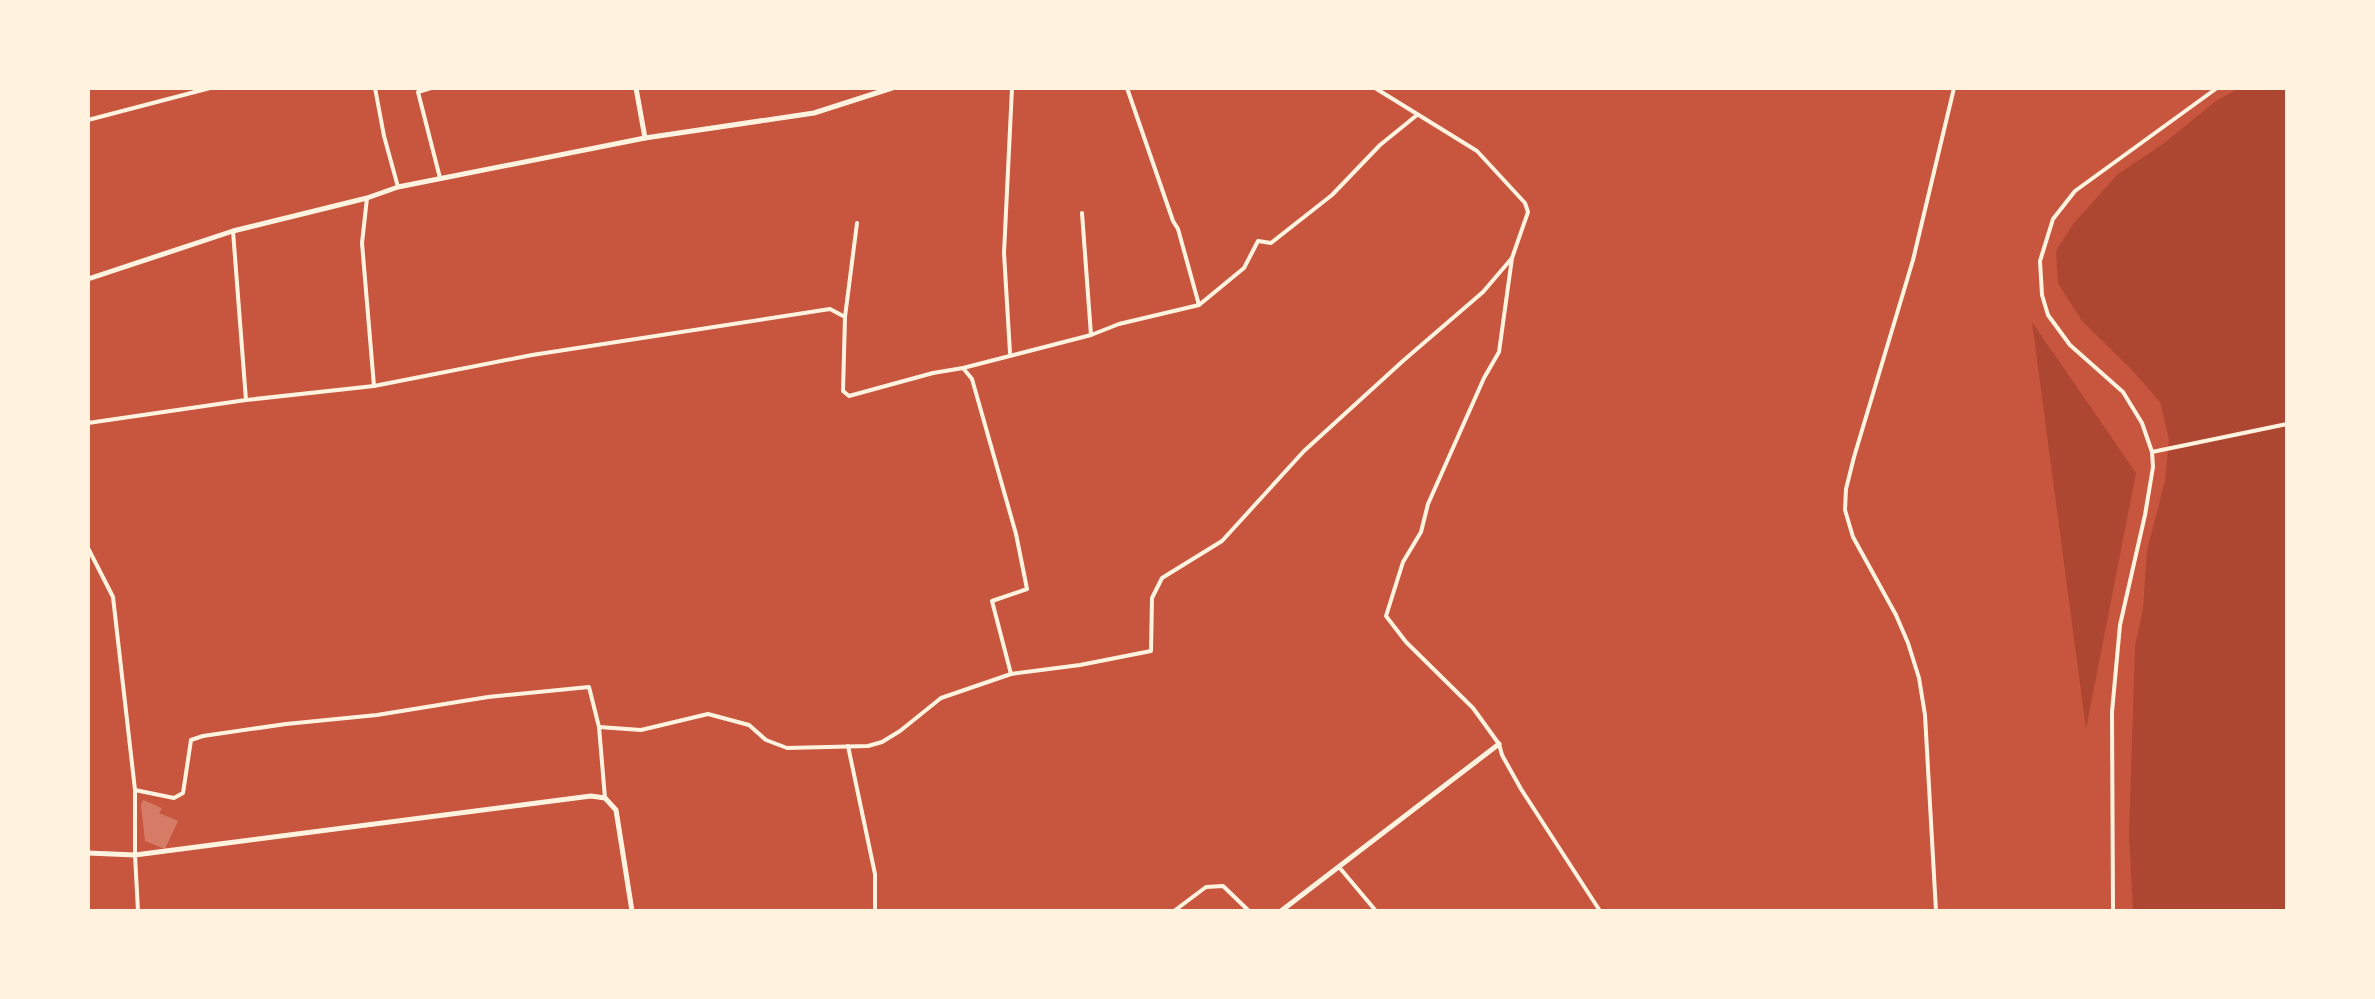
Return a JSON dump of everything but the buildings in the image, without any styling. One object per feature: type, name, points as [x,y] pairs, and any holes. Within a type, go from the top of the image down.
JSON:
[{"type":"street","points":[[88,120],[210,88]]},
{"type":"street","points":[[375,88],[398,187]]},
{"type":"street","points":[[431,88],[418,92],[441,180]]},
{"type":"street","points":[[636,88],[645,138]]},
{"type":"street","points":[[88,279],[233,231],[367,198],[398,187],[645,138],[814,113],[892,88]]},
{"type":"street","points":[[1010,354],[1004,253],[1012,88]]},
{"type":"street","points":[[1127,88],[1178,229],[1199,305]]},
{"type":"street","points":[[1375,88],[1477,151],[1525,203],[1528,212],[1512,258],[1499,352],[1484,378],[1428,504],[1421,532],[1403,562],[1386,616],[1406,642],[1473,708],[1499,744],[1521,789],[1600,911]]},
{"type":"street","points":[[1936,911],[1925,715],[1919,678],[1896,615],[1863,559],[1845,510],[1846,489],[1854,457],[1913,260],[1954,88]]},
{"type":"street","points":[[2113,911],[2112,712],[2120,625],[2145,515],[2153,467],[2152,452],[2142,423],[2123,392],[2070,345],[2048,315],[2042,295],[2041,251],[2053,219],[2075,191],[2217,88]]},
{"type":"street","points":[[857,223],[845,317],[843,391],[849,396],[1199,305],[1244,268],[1258,241],[1271,243],[1332,195],[1380,145],[1417,115]]},
{"type":"street","points":[[367,198],[362,243],[374,386]]},
{"type":"street","points":[[1082,213],[1091,335]]},
{"type":"street","points":[[233,231],[246,400]]},
{"type":"street","points":[[599,727],[641,730],[708,714],[749,725],[766,740],[787,748],[868,746],[882,742],[941,698],[1011,674],[1151,651],[1152,598],[1162,578],[1222,541],[1304,451],[1483,292],[1512,258]]},
{"type":"street","points":[[88,423],[246,400],[374,386],[532,355],[639,341],[758,319],[830,309],[845,317]]},
{"type":"street","points":[[963,368],[972,379],[1016,534],[1027,589],[992,601],[1011,674]]},
{"type":"street","points":[[2152,452],[2287,424]]},
{"type":"street","points":[[88,548],[113,597],[135,790],[138,911]]},
{"type":"street","points":[[135,790],[174,798],[183,793],[191,740],[203,736],[377,715],[488,697],[589,687],[599,727],[605,798],[616,810],[632,911]]},
{"type":"street","points":[[1281,911],[1499,744]]},
{"type":"street","points":[[848,746],[875,874],[875,911]]},
{"type":"street","points":[[88,853],[135,855],[591,796],[605,798]]},
{"type":"street","points":[[1339,867],[1376,911]]},
{"type":"street","points":[[1174,911],[1206,887],[1223,886],[1249,911]]},
{"type":"shaded area","points":[[2240,88],[2287,88],[2287,911],[2133,911],[2129,834],[2135,646],[2143,609],[2147,550],[2165,481],[2169,440],[2160,402],[2082,321],[2058,283],[2056,251],[2073,224],[2118,174],[2163,144],[2216,101]]},
{"type":"shaded area","points":[[2032,322],[2136,473],[2086,729]]}]
